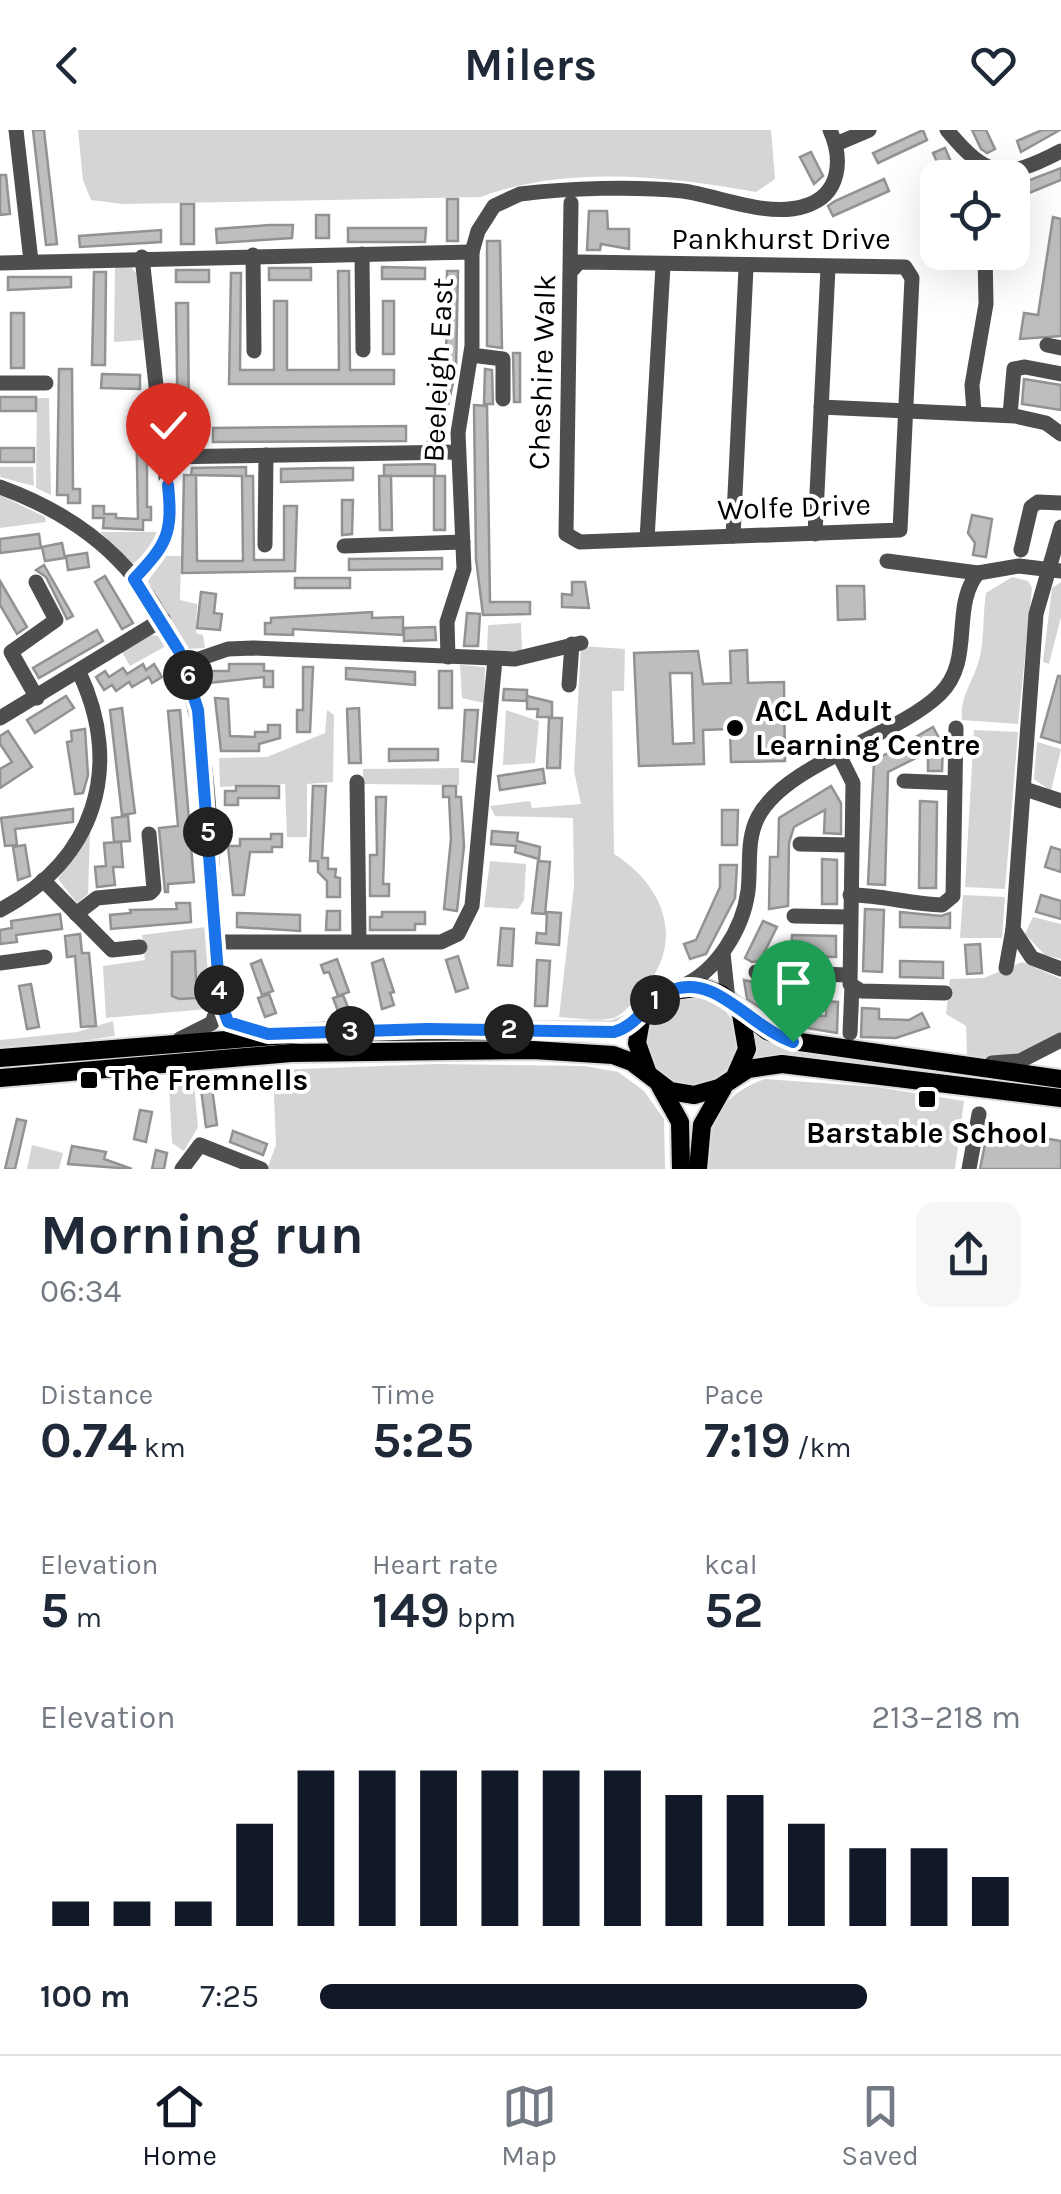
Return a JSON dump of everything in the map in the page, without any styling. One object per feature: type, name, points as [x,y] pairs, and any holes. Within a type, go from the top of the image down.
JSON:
[{"type":"main road","points":[[0,1058],[268,1034],[427,1029],[614,1032],[628,1027],[658,997],[676,988],[702,987],[767,1032],[793,1042],[1061,1079]]},
{"type":"main road","points":[[698,1169],[702,1126],[747,1049],[746,1026],[733,1005]]},
{"type":"main road","points":[[643,1013],[637,1042],[652,1078],[669,1096],[680,1122],[681,1169]]},
{"type":"main road","points":[[0,1078],[292,1053],[470,1049],[602,1053],[632,1062],[670,1091],[694,1096],[763,1065],[808,1066],[1061,1098]]},
{"type":"street","points":[[16,130],[31,261]]},
{"type":"street","points":[[833,137],[870,130]]},
{"type":"street","points":[[947,130],[972,160],[989,169],[1016,169],[1061,151]]},
{"type":"street","name":"Beeleigh East","points":[[448,657],[447,622],[462,577],[458,422],[471,355],[472,252],[486,216],[506,198],[532,192],[684,192],[774,208],[801,208],[830,188],[838,172],[833,137]]},
{"type":"street","name":"Cheshire Walk","points":[[571,203],[566,534],[574,537]]},
{"type":"street","points":[[0,263],[472,252]]},
{"type":"street","points":[[362,254],[363,350]]},
{"type":"street","points":[[253,255],[254,352]]},
{"type":"street","points":[[134,579],[160,552],[169,532],[142,257]]},
{"type":"street","name":"Pankhurst Drive","points":[[572,269],[579,262],[746,268],[905,267],[909,271],[908,411]]},
{"type":"street","points":[[647,539],[663,266]]},
{"type":"street","points":[[733,536],[746,268]]},
{"type":"street","points":[[815,534],[828,268]]},
{"type":"street","points":[[974,413],[971,396],[986,304],[985,270]]},
{"type":"street","points":[[471,355],[502,359],[502,399]]},
{"type":"street","points":[[1010,416],[1017,367],[1061,374]]},
{"type":"street","points":[[0,382],[46,383]]},
{"type":"street","points":[[822,407],[1010,416],[1046,423],[1061,434]]},
{"type":"street","name":"Wolfe Drive","points":[[574,537],[580,542],[900,530],[908,411]]},
{"type":"street","points":[[164,457],[458,452]]},
{"type":"street","points":[[265,545],[266,455]]},
{"type":"street","points":[[0,487],[49,508],[134,579],[163,619],[184,664],[203,734],[215,942],[224,1016],[235,1027],[268,1034]]},
{"type":"street","points":[[1021,550],[1032,506],[1038,502],[1061,504]]},
{"type":"street","points":[[1006,968],[1025,789],[1036,614],[1054,570],[1061,526]]},
{"type":"street","points":[[344,546],[463,542]]},
{"type":"street","points":[[887,561],[970,568],[978,573],[1018,566],[1054,570]]},
{"type":"street","points":[[676,988],[698,978],[723,953],[746,900],[750,842],[758,817],[786,786],[932,701],[946,687],[961,655],[968,588],[978,573]]},
{"type":"street","points":[[36,582],[56,620],[12,652],[37,698]]},
{"type":"street","points":[[0,718],[163,619]]},
{"type":"street","points":[[184,664],[244,648],[526,659],[577,643],[570,686]]},
{"type":"street","points":[[215,942],[448,941],[470,914],[495,660]]},
{"type":"street","points":[[0,910],[44,880],[76,844],[98,790],[98,725],[79,672]]},
{"type":"street","points":[[850,895],[942,906],[953,896],[956,728]]},
{"type":"street","points":[[839,756],[852,778],[850,1033]]},
{"type":"street","points":[[904,781],[955,782]]},
{"type":"street","points":[[356,782],[359,941]]},
{"type":"street","points":[[1025,789],[1061,801]]},
{"type":"street","points":[[76,914],[97,898],[150,893],[154,889],[148,834]]},
{"type":"street","points":[[800,844],[851,845]]},
{"type":"street","points":[[44,880],[112,950],[140,947]]},
{"type":"street","points":[[794,916],[850,917]]},
{"type":"street","points":[[1012,929],[1032,958],[1061,969]]},
{"type":"street","points":[[723,953],[733,1005]]},
{"type":"street","points":[[0,963],[45,957]]},
{"type":"street","points":[[756,972],[850,981],[861,991],[944,993]]},
{"type":"street","points":[[164,1042],[206,1028],[216,1018],[220,1000]]},
{"type":"street","points":[[918,1058],[1005,1064],[1035,1056],[1061,1040]]},
{"type":"street","points":[[969,1169],[979,1114]]},
{"type":"street","points":[[182,1169],[200,1145],[260,1169]]},
{"type":"shaded area","points":[[78,130],[771,130],[775,179],[756,192],[617,176],[547,180],[481,197],[122,204],[91,200],[83,180]]},
{"type":"shaded area","points":[[129,265],[136,273],[143,340],[114,342],[115,266]]},
{"type":"shaded area","points":[[37,398],[49,398],[51,495],[36,488]]},
{"type":"shaded area","points":[[0,467],[33,467],[34,486],[0,477]]},
{"type":"shaded area","points":[[0,495],[45,517],[46,522],[0,528]]},
{"type":"shaded area","points":[[100,532],[161,532],[150,553],[132,564]]},
{"type":"shaded area","points":[[166,556],[181,556],[180,600],[197,604],[196,633],[203,635],[205,648],[187,649],[148,581]]},
{"type":"shaded area","points":[[1012,577],[1028,581],[1032,588],[1018,724],[962,720],[963,702],[981,651],[986,593]]},
{"type":"shaded area","points":[[1061,582],[1061,617],[1049,664],[1043,662],[1052,588]]},
{"type":"shaded area","points":[[521,623],[522,651],[487,653],[488,625]]},
{"type":"shaded area","points":[[150,635],[160,636],[166,646],[130,666],[122,652]]},
{"type":"shaded area","points":[[581,646],[625,649],[624,691],[612,691],[614,854],[632,867],[657,899],[666,935],[656,973],[618,1016],[601,1020],[559,1017],[574,886],[573,818],[495,816],[490,806],[530,801],[532,808],[581,804],[574,771]]},
{"type":"shaded area","points":[[460,665],[485,667],[484,703],[462,698]]},
{"type":"shaded area","points":[[327,710],[334,715],[333,782],[307,784],[307,837],[287,837],[285,784],[220,787],[219,758],[267,757],[325,733]]},
{"type":"shaded area","points":[[506,710],[539,721],[535,763],[503,765]]},
{"type":"shaded area","points":[[974,730],[1018,732],[1005,889],[965,887]]},
{"type":"shaded area","points":[[1037,742],[1061,749],[1051,791],[1034,779]]},
{"type":"shaded area","points":[[459,768],[459,785],[363,784],[363,769]]},
{"type":"shaded area","points":[[90,832],[88,894],[77,903],[58,879]]},
{"type":"shaded area","points":[[490,861],[526,864],[524,900],[518,909],[484,907]]},
{"type":"shaded area","points":[[963,895],[1005,897],[1002,938],[960,938]]},
{"type":"shaded area","points":[[1033,917],[1061,924],[1061,959],[1045,955],[1025,934]]},
{"type":"shaded area","points":[[206,927],[210,1000],[207,1009],[106,1018],[103,966],[145,960],[142,935]]},
{"type":"shaded area","points":[[1022,962],[1061,979],[1061,1035],[1016,1055],[992,1059],[967,1057],[966,1026],[946,1014],[950,979],[984,978]]},
{"type":"shaded area","points":[[691,996],[709,1000],[723,1010],[733,1024],[737,1042],[733,1060],[723,1074],[709,1084],[691,1088],[673,1084],[659,1074],[649,1060],[645,1042],[649,1024],[659,1010],[673,1000]]},
{"type":"shaded area","points":[[113,1021],[115,1036],[0,1053],[0,1040],[77,1032]]},
{"type":"shaded area","points":[[755,1036],[803,1053],[1061,1087],[1061,1095],[751,1061]]},
{"type":"shaded area","points":[[436,1064],[584,1066],[618,1072],[644,1091],[664,1119],[665,1169],[267,1169],[276,1145],[273,1070]]},
{"type":"shaded area","points":[[765,1079],[877,1087],[964,1101],[955,1169],[708,1169],[710,1138],[720,1113],[737,1093]]},
{"type":"shaded area","points":[[194,1083],[198,1127],[184,1151],[172,1143],[169,1085]]},
{"type":"shaded area","points":[[32,1145],[63,1153],[59,1169],[27,1169]]},
{"type":"building","points":[[33,130],[44,130],[57,244],[46,245]]},
{"type":"building","points":[[923,130],[927,140],[878,163],[873,153]]},
{"type":"building","points":[[972,130],[986,130],[995,149],[987,153],[981,149]]},
{"type":"building","points":[[1042,130],[1060,130],[1021,152],[1017,141]]},
{"type":"building","points":[[945,148],[950,160],[936,160],[933,153]]},
{"type":"building","points":[[811,152],[823,176],[814,184],[800,157]]},
{"type":"building","points":[[1061,168],[1061,180],[1030,193],[1030,180]]},
{"type":"building","points":[[0,175],[6,175],[10,214],[0,215]]},
{"type":"building","points":[[884,179],[889,191],[833,216],[828,206]]},
{"type":"building","points":[[447,199],[458,199],[458,241],[447,241]]},
{"type":"building","points":[[181,204],[194,204],[194,244],[181,244]]},
{"type":"building","points":[[589,211],[607,211],[608,229],[629,229],[629,249],[601,244],[600,250],[587,250]]},
{"type":"building","points":[[316,215],[329,215],[329,238],[316,238]]},
{"type":"building","points":[[1053,217],[1061,219],[1061,336],[1020,339],[1024,313],[1038,315]]},
{"type":"building","points":[[293,225],[292,238],[217,243],[216,229]]},
{"type":"building","points":[[348,228],[426,228],[425,242],[348,242]]},
{"type":"building","points":[[161,230],[161,242],[80,247],[79,236]]},
{"type":"building","points":[[487,241],[500,241],[502,348],[487,346]]},
{"type":"building","points":[[382,267],[425,268],[425,279],[382,279]]},
{"type":"building","points":[[269,268],[311,268],[311,280],[269,280]]},
{"type":"building","points":[[176,270],[209,270],[209,282],[176,282]]},
{"type":"building","points":[[338,271],[349,271],[350,370],[394,370],[394,384],[229,384],[231,273],[241,273],[240,370],[274,370],[274,301],[287,301],[287,370],[339,370]]},
{"type":"building","points":[[447,271],[458,271],[456,370],[442,431],[437,431],[437,441],[428,441],[440,379],[446,370]]},
{"type":"building","points":[[94,272],[106,272],[105,365],[92,365]]},
{"type":"building","points":[[8,277],[71,277],[71,287],[8,290]]},
{"type":"building","points":[[383,301],[394,301],[394,354],[383,354]]},
{"type":"building","points":[[176,303],[188,303],[189,444],[178,444]]},
{"type":"building","points":[[11,313],[24,313],[24,368],[11,368]]},
{"type":"building","points":[[513,353],[520,353],[520,402],[514,402]]},
{"type":"building","points":[[59,369],[72,369],[73,489],[80,489],[80,503],[68,503],[68,495],[57,495]]},
{"type":"building","points":[[485,369],[492,370],[493,404],[484,404]]},
{"type":"building","points":[[102,374],[140,375],[140,389],[101,388]]},
{"type":"building","points":[[1024,379],[1061,385],[1061,410],[1022,404]]},
{"type":"building","points":[[0,397],[36,397],[36,411],[0,411]]},
{"type":"building","points":[[474,405],[487,406],[490,602],[530,602],[530,614],[483,615],[476,559]]},
{"type":"building","points":[[136,409],[147,409],[147,507],[151,507],[151,520],[143,520],[143,530],[103,528],[104,518],[93,518],[93,506],[104,506],[104,514],[116,514],[116,518],[138,519]]},
{"type":"building","points":[[406,426],[406,441],[213,442],[213,428]]},
{"type":"building","points":[[0,448],[34,448],[34,462],[0,462]]},
{"type":"building","points":[[435,464],[435,476],[445,476],[445,530],[434,530],[434,476],[384,476],[384,465]]},
{"type":"building","points":[[246,467],[246,476],[253,476],[254,560],[284,560],[284,506],[297,506],[295,571],[182,573],[184,475],[191,475],[192,468]],"holes":[[[196,475],[242,476],[243,561],[197,561]]]},
{"type":"building","points":[[353,468],[353,480],[281,482],[281,469]]},
{"type":"building","points":[[379,476],[391,476],[392,530],[380,530]]},
{"type":"building","points":[[342,500],[353,500],[352,534],[342,535]]},
{"type":"building","points":[[972,515],[992,519],[986,557],[973,555],[975,543],[968,533]]},
{"type":"building","points":[[39,534],[41,548],[0,553],[0,539]]},
{"type":"building","points":[[62,543],[65,558],[45,561],[42,547]]},
{"type":"building","points":[[87,553],[89,567],[68,570],[66,556]]},
{"type":"building","points":[[442,558],[442,569],[349,570],[349,559]]},
{"type":"building","points":[[44,565],[73,616],[67,619],[46,577],[36,570]]},
{"type":"building","points":[[105,576],[133,623],[122,629],[95,582]]},
{"type":"building","points":[[295,578],[350,578],[350,588],[295,588]]},
{"type":"building","points":[[0,581],[27,627],[17,634],[0,605]]},
{"type":"building","points":[[572,582],[585,582],[589,608],[562,607],[562,594],[572,595]]},
{"type":"building","points":[[837,586],[864,586],[865,619],[838,620]]},
{"type":"building","points":[[201,592],[216,594],[214,613],[222,614],[220,630],[197,628]]},
{"type":"building","points":[[372,612],[372,618],[403,617],[403,635],[293,629],[293,635],[265,634],[265,623],[271,623],[271,618]]},
{"type":"building","points":[[467,613],[480,614],[478,646],[464,646]]},
{"type":"building","points":[[435,627],[436,640],[404,641],[404,628]]},
{"type":"building","points":[[97,630],[103,641],[39,678],[33,668]]},
{"type":"building","points":[[747,650],[748,683],[784,682],[785,761],[731,762],[730,729],[703,730],[704,764],[639,766],[634,653],[698,651],[703,684],[731,683],[730,651]],"holes":[[[670,673],[692,673],[694,743],[673,744]]]},
{"type":"building","points":[[143,664],[146,670],[154,664],[162,677],[152,683],[149,677],[132,687],[129,682],[116,691],[112,685],[104,690],[96,677],[105,671],[109,677],[123,668],[127,674]]},
{"type":"building","points":[[229,664],[264,664],[264,671],[273,671],[273,687],[264,687],[264,677],[208,683],[208,671],[229,671]]},
{"type":"building","points":[[303,667],[313,667],[310,732],[297,732],[297,710],[303,710]]},
{"type":"building","points":[[346,668],[415,672],[415,685],[346,679]]},
{"type":"building","points":[[439,671],[452,671],[452,708],[439,708]]},
{"type":"building","points":[[1061,676],[1061,743],[1041,737]]},
{"type":"building","points":[[504,689],[527,690],[527,701],[503,700]]},
{"type":"building","points":[[66,696],[74,708],[35,733],[27,720]]},
{"type":"building","points":[[527,696],[552,702],[552,717],[537,717],[538,709],[527,709]]},
{"type":"building","points":[[215,698],[228,699],[230,736],[255,737],[255,732],[268,732],[268,725],[280,725],[280,738],[259,744],[259,751],[221,751]]},
{"type":"building","points":[[122,708],[135,813],[122,815],[110,710]]},
{"type":"building","points":[[359,708],[361,763],[349,763],[347,709]]},
{"type":"building","points":[[180,710],[194,882],[168,884],[165,892],[159,828],[178,826],[168,711]]},
{"type":"building","points":[[465,710],[478,710],[474,762],[462,761]]},
{"type":"building","points":[[549,718],[562,718],[560,768],[547,768]]},
{"type":"building","points":[[933,727],[943,745],[942,771],[928,771],[928,752],[888,772],[885,885],[868,884],[874,761]]},
{"type":"building","points":[[85,729],[88,775],[83,793],[75,794],[67,742],[72,741],[71,731]]},
{"type":"building","points":[[8,731],[32,767],[0,788],[0,769],[12,762],[0,744],[0,736]]},
{"type":"building","points":[[389,749],[438,749],[438,760],[389,761]]},
{"type":"building","points":[[543,769],[545,783],[500,790],[498,776]]},
{"type":"building","points":[[236,786],[279,786],[279,798],[238,798],[238,805],[225,805],[225,791],[236,791]]},
{"type":"building","points":[[313,786],[326,786],[322,858],[328,858],[328,869],[336,869],[340,897],[327,897],[327,881],[318,872],[318,861],[310,861]]},
{"type":"building","points":[[443,786],[456,786],[456,797],[461,797],[464,846],[457,911],[444,909],[451,839],[449,797],[443,797]]},
{"type":"building","points":[[831,786],[841,803],[841,834],[824,833],[825,810],[794,827],[789,843],[788,906],[769,909],[770,857],[778,857],[779,818]]},
{"type":"building","points":[[376,797],[386,797],[383,884],[389,884],[389,896],[370,896],[370,855],[377,855]]},
{"type":"building","points":[[920,801],[937,802],[936,888],[919,888]]},
{"type":"building","points":[[73,809],[73,822],[15,829],[17,845],[5,846],[1,818]]},
{"type":"building","points":[[722,810],[738,810],[737,845],[722,845]]},
{"type":"building","points":[[128,816],[130,841],[114,842],[112,818]]},
{"type":"building","points":[[492,831],[518,833],[517,841],[540,847],[539,859],[515,852],[516,846],[491,844]]},
{"type":"building","points":[[271,834],[282,834],[282,847],[272,847],[272,852],[250,852],[244,895],[233,895],[228,846],[240,846],[240,839],[271,839]]},
{"type":"building","points":[[121,842],[123,867],[113,867],[115,885],[97,887],[95,867],[106,866],[104,843]]},
{"type":"building","points":[[25,845],[30,876],[18,880],[13,847]]},
{"type":"building","points":[[1051,847],[1061,850],[1061,872],[1045,867]]},
{"type":"building","points":[[822,859],[837,860],[837,904],[822,904]]},
{"type":"building","points":[[538,861],[550,862],[545,914],[532,913]]},
{"type":"building","points":[[720,865],[737,865],[735,898],[706,954],[690,959],[684,944],[696,940],[720,887]]},
{"type":"building","points":[[1041,895],[1061,901],[1061,919],[1036,912]]},
{"type":"building","points":[[176,903],[190,903],[191,922],[111,929],[110,915],[131,913],[130,910],[177,909]]},
{"type":"building","points":[[865,909],[884,910],[882,972],[863,971]]},
{"type":"building","points":[[327,911],[340,911],[340,930],[326,930]]},
{"type":"building","points":[[382,912],[425,912],[425,924],[415,924],[415,930],[370,930],[370,917],[382,917]]},
{"type":"building","points":[[547,912],[561,913],[559,945],[536,943],[537,933],[546,934]]},
{"type":"building","points":[[900,912],[941,916],[950,913],[950,928],[900,927]]},
{"type":"building","points":[[237,913],[300,915],[300,931],[237,927]]},
{"type":"building","points":[[60,914],[62,929],[16,935],[17,942],[0,944],[0,930],[12,928],[11,921]]},
{"type":"building","points":[[763,921],[777,927],[760,961],[752,962],[745,958]]},
{"type":"building","points":[[501,928],[514,929],[512,966],[498,965]]},
{"type":"building","points":[[80,934],[82,953],[89,953],[96,1026],[81,1027],[75,956],[67,957],[65,936]]},
{"type":"building","points":[[792,935],[836,936],[836,957],[791,956]]},
{"type":"building","points":[[980,944],[982,973],[967,974],[965,945]]},
{"type":"building","points":[[195,951],[196,981],[204,980],[205,991],[196,992],[196,998],[179,999],[172,996],[172,952]]},
{"type":"building","points":[[458,956],[468,988],[456,992],[446,960]]},
{"type":"building","points":[[337,959],[349,992],[338,996],[329,972],[324,973],[321,965]]},
{"type":"building","points":[[383,959],[394,992],[390,993],[394,1005],[382,1009],[372,963]]},
{"type":"building","points":[[261,960],[273,991],[262,995],[251,964]]},
{"type":"building","points":[[537,960],[550,961],[547,1006],[535,1006]]},
{"type":"building","points":[[900,961],[943,962],[943,978],[900,977]]},
{"type":"building","points":[[744,980],[757,983],[764,998],[799,1015],[826,1016],[826,1001],[838,1002],[837,1033],[784,1024],[747,999]]},
{"type":"building","points":[[31,984],[39,1027],[27,1029],[19,986]]},
{"type":"building","points":[[269,994],[276,1013],[265,1017],[258,998]]},
{"type":"building","points":[[343,995],[350,1012],[340,1016],[333,998]]},
{"type":"building","points":[[862,1008],[879,1009],[879,1019],[909,1020],[922,1013],[929,1027],[896,1038],[861,1037]]},
{"type":"building","points":[[212,1088],[217,1125],[206,1127],[201,1089]]},
{"type":"building","points":[[140,1110],[152,1112],[146,1142],[134,1139]]},
{"type":"building","points":[[17,1119],[26,1121],[15,1169],[5,1169]]},
{"type":"building","points":[[988,1129],[1061,1141],[1061,1169],[980,1169]]},
{"type":"building","points":[[233,1131],[267,1144],[263,1155],[230,1142]]},
{"type":"building","points":[[72,1146],[106,1152],[104,1159],[132,1169],[68,1164]]},
{"type":"building","points":[[156,1150],[167,1153],[164,1169],[152,1169]]},
{"type":"place","name":"ACL Adult Learning Centre","points":[[735,728]]},
{"type":"place","name":"The Fremnells","points":[[89,1080]]},
{"type":"place","name":"Barstable School","points":[[927,1099]]},
{"type":"route","points":[[168,485],[169,532],[160,552],[134,579],[163,619],[179,651],[198,710],[203,734],[220,1000],[228,1022],[268,1034],[427,1029],[614,1032],[634,1023],[666,992],[690,986],[720,994],[754,1024],[793,1042]]}]
